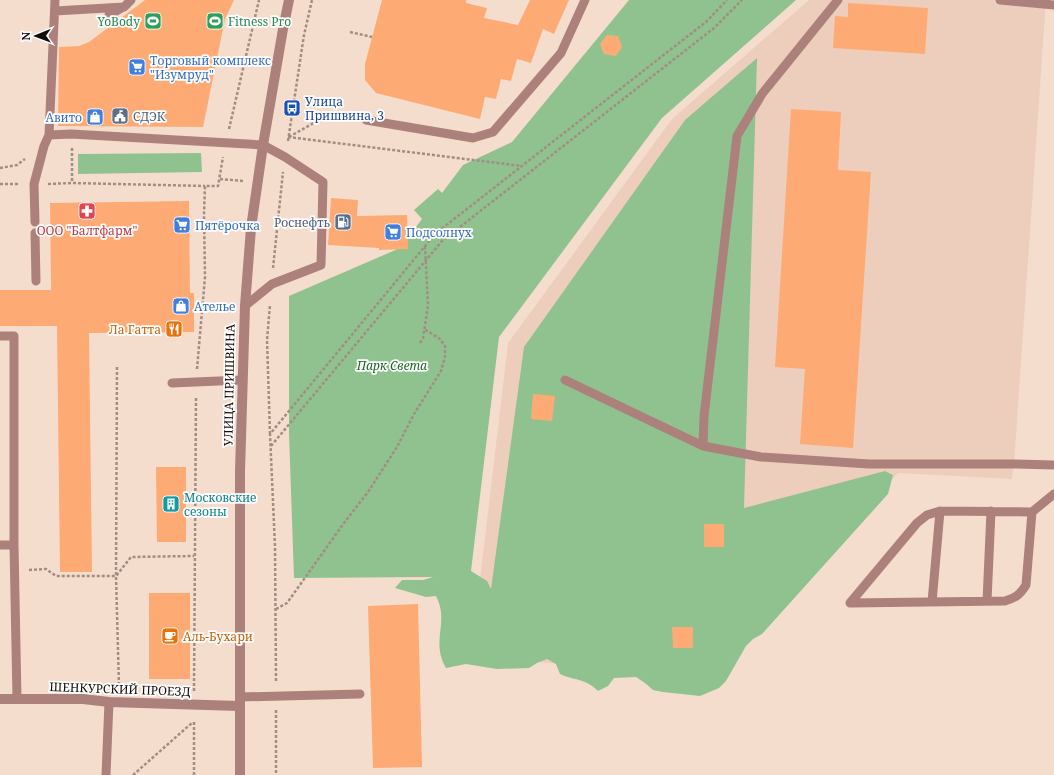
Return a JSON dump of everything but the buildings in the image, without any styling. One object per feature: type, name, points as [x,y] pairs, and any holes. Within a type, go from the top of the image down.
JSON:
[{"type":"street","name":"УЛИЦА ПРИШВИНА","points":[[240,775],[242,380],[245,306],[251,228],[263,145],[289,0]]},
{"type":"street","name":"ШЕНКУРСКИЙ ПРОЕЗД","points":[[0,699],[83,699],[109,702],[240,701]]},
{"type":"lane","points":[[35,222],[34,184],[48,135],[55,0]]},
{"type":"lane","points":[[109,15],[132,0]]},
{"type":"lane","points":[[366,120],[473,138],[493,132],[561,53],[585,0]]},
{"type":"lane","points":[[703,446],[704,416],[737,136],[762,94],[838,0]]},
{"type":"lane","points":[[1000,0],[1054,6]]},
{"type":"lane","points":[[55,11],[124,6]]},
{"type":"lane","points":[[48,135],[71,134],[263,145],[285,156],[323,182],[321,265],[272,284],[245,306]]},
{"type":"lane","points":[[35,233],[36,281]]},
{"type":"lane","points":[[0,336],[14,336],[14,545],[17,699]]},
{"type":"lane","points":[[172,383],[242,380]]},
{"type":"lane","points":[[565,380],[703,446],[761,457],[869,464],[1054,465]]},
{"type":"lane","points":[[1032,512],[1026,585],[1022,592],[1016,597],[1005,601],[850,603],[917,524],[927,515],[940,510],[1032,512],[1054,494]]},
{"type":"lane","points":[[932,602],[940,510]]},
{"type":"lane","points":[[987,601],[991,511]]},
{"type":"lane","points":[[0,545],[14,545]]},
{"type":"lane","points":[[240,701],[276,696],[360,694]]},
{"type":"lane","points":[[106,775],[109,702]]},
{"type":"path","points":[[288,137],[304,35],[312,0]]},
{"type":"path","points":[[276,775],[275,547],[270,434],[435,234],[707,21],[727,0]]},
{"type":"path","points":[[270,446],[442,241],[714,28],[742,0]]},
{"type":"path","points":[[350,32],[372,37]]},
{"type":"path","points":[[288,137],[317,121],[335,116]]},
{"type":"path","points":[[71,134],[72,183]]},
{"type":"path","points":[[288,137],[523,166]]},
{"type":"path","points":[[0,168],[17,165],[44,146]]},
{"type":"path","points":[[219,179],[243,181]]},
{"type":"path","points":[[55,184],[72,183],[205,186]]},
{"type":"path","points":[[0,184],[14,184]]},
{"type":"path","points":[[420,343],[423,338],[428,306],[425,261],[426,245]]},
{"type":"path","points":[[276,609],[287,603],[368,492],[397,447],[414,414],[440,371],[445,357],[445,346],[440,339],[424,329]]},
{"type":"path","points":[[116,367],[116,576],[119,692]]},
{"type":"path","points":[[116,576],[131,557],[194,556]]},
{"type":"path","points":[[15,570],[46,569],[56,576],[116,576]]},
{"type":"path","points":[[133,775],[194,722]]},
{"type":"shaded area","points":[[809,0],[1046,0],[1012,479],[898,473],[717,678],[471,656],[508,343],[672,119]]},
{"type":"green space","name":"Парк Света","points":[[629,0],[796,0],[662,118],[499,337],[471,571],[487,581],[491,589],[524,347],[685,120],[757,58],[744,508],[885,471],[893,475],[888,494],[762,634],[753,639],[746,646],[726,681],[719,688],[700,696],[653,690],[636,677],[614,678],[608,686],[598,691],[589,684],[560,674],[556,664],[547,659],[529,668],[497,669],[466,664],[446,668],[440,649],[439,640],[441,615],[440,606],[436,596],[426,597],[395,588],[402,580],[423,580],[433,577],[294,578],[289,433],[289,296],[400,248],[422,219],[414,210],[438,189],[442,193],[463,165],[512,142]]},
{"type":"green space","points":[[201,153],[202,172],[78,174],[78,154]]},
{"type":"place","name":"YoBody","points":[[153,21]]},
{"type":"place","name":"Fitness Pro","points":[[215,21]]},
{"type":"place","name":"Торговый комплекс \"Изумруд\"","points":[[137,67]]},
{"type":"place","name":"Улица Пришвина, 3","points":[[292,108]]},
{"type":"place","name":"СДЭК","points":[[120,116]]},
{"type":"place","name":"Авито","points":[[95,117]]},
{"type":"place","name":"ООО \"Балтфарм\"","points":[[87,211]]},
{"type":"place","name":"Роснефть","points":[[343,222]]},
{"type":"place","name":"Пятёрочка","points":[[182,225]]},
{"type":"place","name":"Подсолнух","points":[[393,232]]},
{"type":"place","name":"Ателье","points":[[181,306]]},
{"type":"place","name":"Ла Гатта","points":[[174,329]]},
{"type":"place","name":"Московские сезоны","points":[[171,504]]},
{"type":"place","name":"Аль-Бухари","points":[[170,636]]}]
